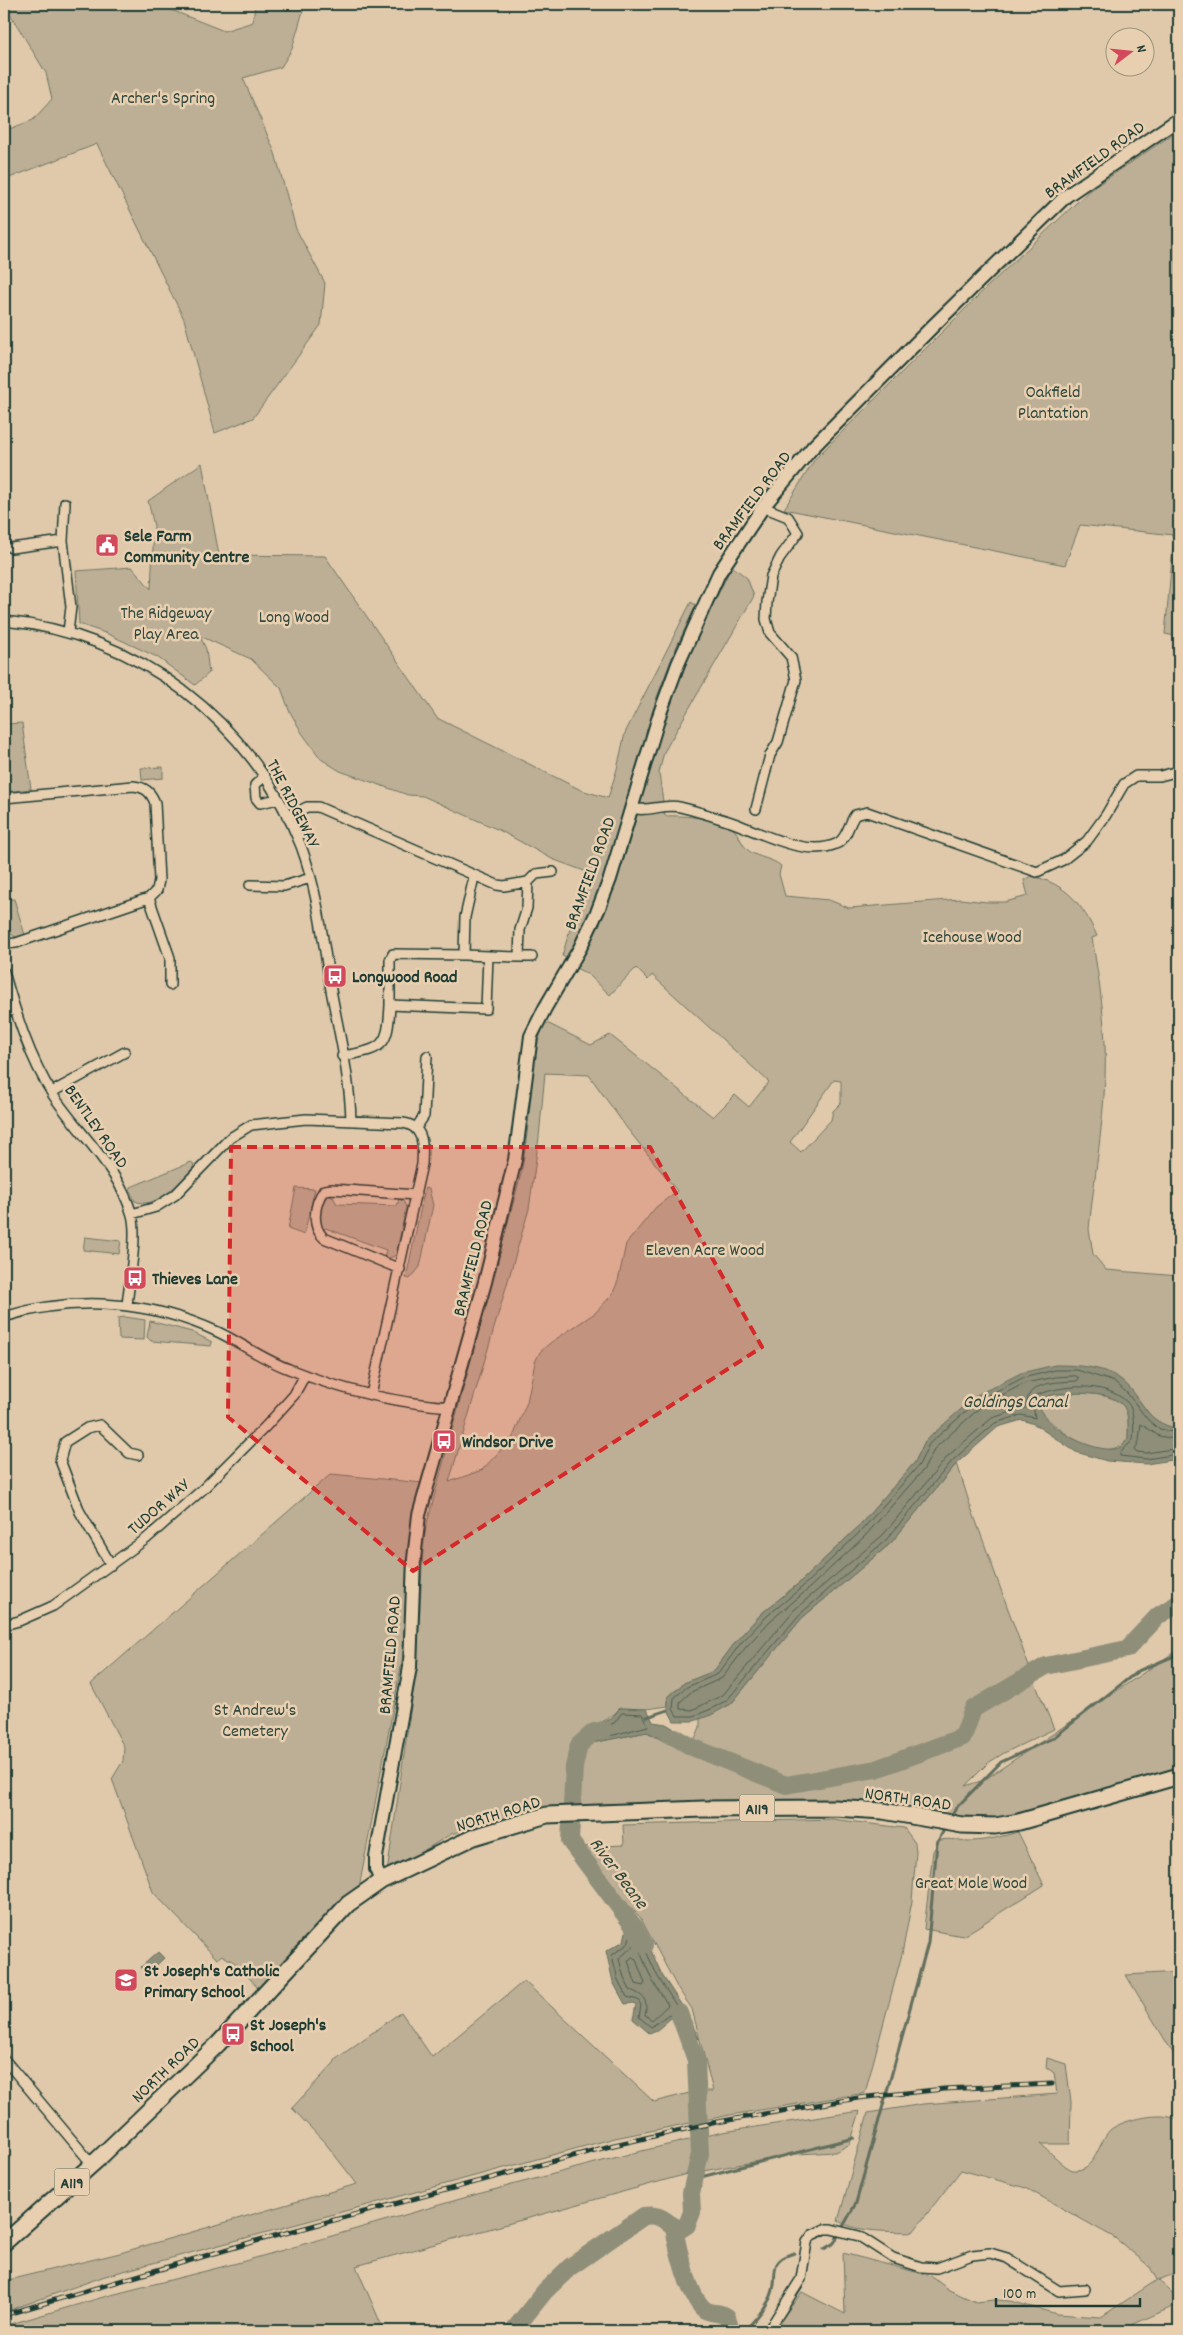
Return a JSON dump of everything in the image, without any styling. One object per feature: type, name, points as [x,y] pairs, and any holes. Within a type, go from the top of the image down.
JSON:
[{"type":"main road","name":"NORTH ROAD","points":[[4,2243],[92,2164],[218,2044],[269,1992],[348,1904],[381,1881],[474,1837],[534,1818],[558,1815],[703,1809],[834,1808],[883,1811],[955,1824],[995,1826],[1019,1822],[1179,1776]]},
{"type":"street","name":"BRAMFIELD ROAD","points":[[381,1881],[376,1869],[376,1856],[410,1667],[415,1537],[419,1515],[451,1407],[515,1160],[532,1036],[544,1008],[580,948],[598,910],[610,879],[660,713],[701,610],[737,544],[763,507],[812,448],[1066,196],[1179,118]]},
{"type":"street","points":[[64,504],[63,541],[71,607],[68,632]]},
{"type":"street","points":[[756,809],[770,755],[778,742],[796,680],[790,657],[770,633],[766,620],[771,576],[781,556],[798,533],[788,517],[763,507]]},
{"type":"street","points":[[11,548],[63,541]]},
{"type":"street","name":"THE RIDGEWAY","points":[[4,621],[68,632],[119,651],[143,663],[202,704],[252,757],[265,776],[287,817],[301,846],[311,878],[342,1056],[351,1121]]},
{"type":"street","points":[[631,808],[641,811],[678,806],[732,823],[775,840],[800,846],[822,847],[838,843],[843,839],[855,815],[867,812],[1037,872],[1063,860],[1086,841],[1106,815],[1124,784],[1136,776],[1160,776],[1179,772]]},
{"type":"street","points":[[265,776],[255,785],[256,798],[260,804],[278,799]]},
{"type":"street","points":[[4,798],[133,786],[144,788],[153,797],[155,803],[158,885],[149,898],[16,943],[4,944]]},
{"type":"street","points":[[287,817],[307,807],[318,807],[500,886],[528,882],[536,874],[553,872]]},
{"type":"street","points":[[464,955],[465,917],[474,876]]},
{"type":"street","points":[[250,885],[284,886],[311,878]]},
{"type":"street","points":[[519,957],[520,930],[527,908],[528,882]]},
{"type":"street","points":[[149,898],[170,958],[170,985]]},
{"type":"street","points":[[342,1056],[375,1048],[385,1041],[389,1028],[390,960],[393,954],[532,958]]},
{"type":"street","points":[[390,1005],[486,1009],[488,956]]},
{"type":"street","name":"BENTLEY ROAD","points":[[4,972],[14,1009],[25,1038],[52,1092],[108,1166],[132,1214],[133,1233],[127,1306]]},
{"type":"street","points":[[4,1013],[14,1009]]},
{"type":"street","points":[[52,1092],[125,1052]]},
{"type":"street","points":[[416,1128],[424,1116],[427,1056]]},
{"type":"street","points":[[132,1214],[156,1207],[175,1195],[230,1138],[251,1125],[306,1119],[403,1123],[416,1128],[422,1136],[423,1148],[416,1195],[371,1395]]},
{"type":"street","points":[[400,1269],[324,1238],[317,1232],[314,1225],[320,1196],[324,1190],[332,1189],[416,1195]]},
{"type":"street","points":[[4,1317],[29,1310],[70,1304],[127,1306],[154,1310],[190,1320],[219,1333],[273,1363],[305,1376],[371,1395],[412,1403],[451,1407]]},
{"type":"street","name":"TUDOR WAY","points":[[4,1624],[19,1621],[53,1606],[146,1539],[216,1476],[267,1425],[294,1395],[305,1376]]},
{"type":"street","points":[[111,1565],[85,1522],[69,1486],[60,1460],[62,1449],[65,1442],[71,1436],[100,1425],[129,1453],[138,1455]]},
{"type":"street","points":[[4,2058],[92,2164]]},
{"type":"street","points":[[768,2331],[802,2279],[805,2246],[812,2235],[818,2231],[831,2229],[859,2236],[893,2258],[921,2267],[937,2268],[972,2255],[990,2253],[1007,2258],[1059,2291],[1085,2290]]},
{"type":"highlighted area","points":[[231,1147],[650,1147],[762,1347],[413,1571],[228,1417]]},
{"type":"green space","name":"Archer's Spring","points":[[4,4],[156,4],[224,31],[253,22],[255,4],[305,4],[292,49],[281,67],[243,78],[275,153],[296,229],[325,283],[321,325],[253,418],[215,433],[184,319],[97,144],[4,180],[4,131],[33,120],[52,99],[46,73]]},
{"type":"green space","name":"Oakfield Plantation","points":[[1179,130],[1179,637],[1165,634],[1174,535],[1080,525],[1065,565],[784,509],[815,459],[988,286],[1090,190]]},
{"type":"green space","name":"Long Wood","points":[[202,463],[219,555],[325,556],[437,718],[581,790],[608,798],[625,733],[691,602],[696,605],[675,650],[657,697],[603,880],[588,918],[567,957],[562,956],[587,872],[552,859],[499,830],[423,796],[408,795],[340,771],[321,759],[302,733],[289,710],[281,688],[251,659],[200,636],[206,649],[209,673],[195,685],[157,657],[108,634],[79,624],[76,571],[132,567],[151,589],[154,526],[148,501]]},
{"type":"green space","points":[[732,566],[747,578],[754,596],[664,752],[659,773],[665,816],[703,818],[731,827],[749,851],[781,866],[779,874],[785,896],[829,900],[849,908],[960,899],[1005,902],[1028,896],[1024,880],[1031,876],[1043,879],[1064,890],[1079,905],[1092,925],[1097,936],[1092,938],[1098,973],[1105,1043],[1102,1116],[1089,1229],[1093,1254],[1106,1270],[1179,1276],[1179,1429],[1162,1425],[1151,1416],[1131,1390],[1092,1368],[925,1441],[915,1462],[857,1528],[798,1584],[762,1613],[737,1640],[714,1671],[684,1683],[668,1697],[668,1706],[647,1709],[620,1708],[608,1719],[581,1735],[572,1753],[570,1781],[575,1775],[579,1775],[582,1757],[587,1744],[647,1732],[667,1743],[777,1786],[789,1788],[811,1786],[884,1771],[963,1741],[967,1736],[976,1712],[1033,1678],[1054,1729],[1004,1753],[988,1763],[965,1786],[984,1780],[1179,1649],[1179,1771],[991,1820],[969,1822],[883,1807],[559,1810],[507,1818],[451,1834],[387,1873],[417,1664],[423,1548],[426,1527],[521,1174],[534,1063],[538,1042],[545,1022],[591,1045],[610,1035],[713,1117],[735,1095],[749,1107],[769,1082],[652,975],[648,980],[636,968],[610,995],[589,975],[576,968],[591,941],[616,883],[660,733],[675,690]],"holes":[[[545,1073],[589,1075],[626,1127],[677,1191],[656,1207],[626,1244],[618,1281],[612,1295],[595,1313],[550,1343],[540,1352],[535,1362],[527,1402],[513,1437],[482,1470],[449,1482],[529,1209],[539,1137]],[[834,1080],[841,1081],[841,1103],[833,1111],[831,1120],[801,1152],[790,1142]]]},
{"type":"green space","points":[[22,723],[31,789],[4,792],[4,724]]},
{"type":"green space","points":[[163,767],[163,778],[142,780],[141,768]]},
{"type":"green space","points":[[14,899],[25,935],[15,937],[7,931],[4,905],[4,900]]},
{"type":"green space","points":[[191,1162],[194,1164],[193,1168],[167,1194],[151,1202],[135,1201],[130,1191],[131,1187]]},
{"type":"green space","points":[[296,1188],[315,1189],[304,1235],[288,1229]]},
{"type":"green space","points":[[425,1188],[429,1189],[433,1205],[420,1267],[410,1279],[406,1278]]},
{"type":"green space","points":[[332,1195],[337,1204],[397,1206],[399,1199],[404,1202],[406,1208],[396,1255],[384,1258],[386,1250],[325,1228],[322,1234],[319,1232],[321,1205],[327,1197]]},
{"type":"green space","points":[[85,1237],[121,1241],[119,1254],[83,1250]]},
{"type":"green space","points":[[125,1317],[145,1320],[144,1340],[119,1339],[118,1318]]},
{"type":"green space","points":[[150,1321],[192,1332],[212,1342],[211,1346],[151,1341],[147,1337]]},
{"type":"green space","points":[[1080,1393],[1108,1397],[1120,1403],[1127,1414],[1128,1439],[1118,1447],[1106,1450],[1094,1448],[1070,1437],[1040,1412],[1038,1400],[1055,1394]]},
{"type":"green space","points":[[957,1463],[969,1502],[1031,1672],[975,1700],[958,1732],[950,1737],[891,1760],[802,1779],[785,1779],[697,1744],[694,1741],[700,1727],[700,1719],[731,1704],[802,1618],[891,1543]]},
{"type":"green space","name":"St Andrew's Cemetery","points":[[331,1474],[423,1483],[408,1548],[403,1656],[359,1888],[259,1989],[238,1965],[222,1955],[217,1959],[153,1892],[112,1779],[123,1761],[124,1747],[91,1684]]},
{"type":"green space","points":[[832,1819],[904,1828],[915,1843],[912,1901],[902,1954],[865,2093],[730,2115],[615,2138],[105,2276],[4,2312],[4,2281],[120,2253],[357,2184],[326,2144],[292,2108],[336,2059],[401,2012],[432,2057],[524,1981],[654,2102],[697,2091],[713,2091],[692,2009],[677,1987],[640,1917],[580,1847],[624,1845],[623,1825]]},
{"type":"green space","name":"Great Mole Wood","points":[[1018,1832],[1044,1885],[963,1936],[924,1929],[933,1851],[940,1840],[977,1841]]},
{"type":"green space","points":[[1179,1972],[1179,2063],[1126,1975]]},
{"type":"green space","points":[[1047,2058],[1066,2064],[1071,2102],[1070,2144],[1041,2144],[1070,2169],[1081,2169],[1087,2166],[1096,2155],[1110,2130],[1124,2122],[1155,2116],[1165,2116],[1179,2121],[1179,2272],[1158,2280],[1179,2299],[1179,2304],[1118,2331],[773,2331],[802,2292],[845,2314],[843,2253],[931,2276],[949,2290],[976,2302],[1010,2301],[1057,2314],[1101,2317],[1157,2280],[1150,2267],[1115,2238],[1026,2188],[961,2170],[913,2232],[855,2228],[838,2221],[868,2113],[923,2104],[1057,2094],[1054,2073],[1046,2067]]},
{"type":"green space","points":[[860,2111],[850,2144],[836,2152],[797,2154],[687,2174],[356,2266],[384,2331],[374,2331],[362,2326],[350,2331],[4,2331],[4,2326],[107,2296],[245,2261],[474,2195],[633,2153],[723,2132]]},
{"type":"water","name":"Goldings Canal","points":[[1063,1365],[1088,1367],[1112,1374],[1128,1386],[1150,1415],[1166,1425],[1179,1429],[1179,1459],[1146,1464],[1107,1461],[1076,1452],[1034,1424],[1022,1420],[998,1427],[957,1463],[891,1543],[802,1618],[731,1704],[711,1715],[694,1721],[674,1721],[668,1710],[668,1697],[684,1683],[714,1671],[737,1640],[762,1613],[798,1584],[857,1528],[915,1462],[925,1441],[977,1395],[1021,1373]],"holes":[[[1080,1393],[1100,1395],[1114,1399],[1124,1408],[1128,1420],[1128,1438],[1121,1447],[1111,1449],[1098,1448],[1070,1437],[1047,1419],[1040,1409],[1039,1400],[1055,1394]]]},
{"type":"water","points":[[620,1708],[647,1709],[653,1722],[666,1724],[694,1741],[695,1754],[647,1732],[587,1744],[581,1737],[586,1730],[611,1719]]},
{"type":"water","points":[[639,1924],[662,1975],[688,2015],[699,2039],[684,2033],[680,2023],[671,2018],[657,2030],[649,2033],[633,2019],[636,2005],[634,2003],[625,2004],[613,1982],[606,1951],[624,1941],[627,1927]]},
{"type":"water","points":[[158,1952],[164,1958],[147,1974],[141,1967]]},
{"type":"waterway","name":"River Beane","points":[[675,1737],[692,1747],[786,1785],[876,1769],[963,1737],[973,1709],[1046,1666],[1127,1649],[1158,1616],[1179,1603]]},
{"type":"waterway","points":[[950,1819],[956,1808],[1001,1762],[1053,1738],[1138,1671],[1179,1654]]},
{"type":"waterway","points":[[647,1717],[668,1710]]},
{"type":"waterway","name":"River Beane","points":[[604,1730],[594,1732],[579,1745],[574,1767],[570,1841],[635,1928],[644,1945]]},
{"type":"waterway","points":[[824,2249],[834,2243],[856,2203],[928,1943],[937,1843],[946,1826]]},
{"type":"waterway","name":"River Beane","points":[[513,2331],[545,2291],[570,2267],[644,2216],[660,2217],[681,2229],[687,2225],[692,2212],[691,2193],[700,2154],[696,2060],[679,2013]]},
{"type":"waterway","points":[[693,2179],[854,2138]]},
{"type":"waterway","points":[[674,2227],[681,2259],[694,2295],[705,2310],[727,2317],[729,2323],[728,2331]]},
{"type":"waterway","points":[[745,2331],[769,2301],[776,2265],[779,2261],[794,2253]]},
{"type":"railway","points":[[4,2315],[256,2241],[614,2145],[717,2122],[858,2098],[944,2089],[1052,2084]]},
{"type":"place","name":"Sele Farm Community Centre","points":[[107,545]]},
{"type":"place","name":"Longwood Road","points":[[335,976]]},
{"type":"place","name":"Thieves Lane","points":[[135,1278]]},
{"type":"place","name":"Windsor Drive","points":[[444,1441]]},
{"type":"place","name":"St Joseph's Catholic Primary School","points":[[126,1980]]},
{"type":"place","name":"St Joseph's School","points":[[233,2034]]},
{"type":"park label","name":"The Ridgeway Play Area","points":[[166,622]]},
{"type":"park label","name":"Icehouse Wood","points":[[972,936]]},
{"type":"park label","name":"Eleven Acre Wood","points":[[705,1249]]}]
